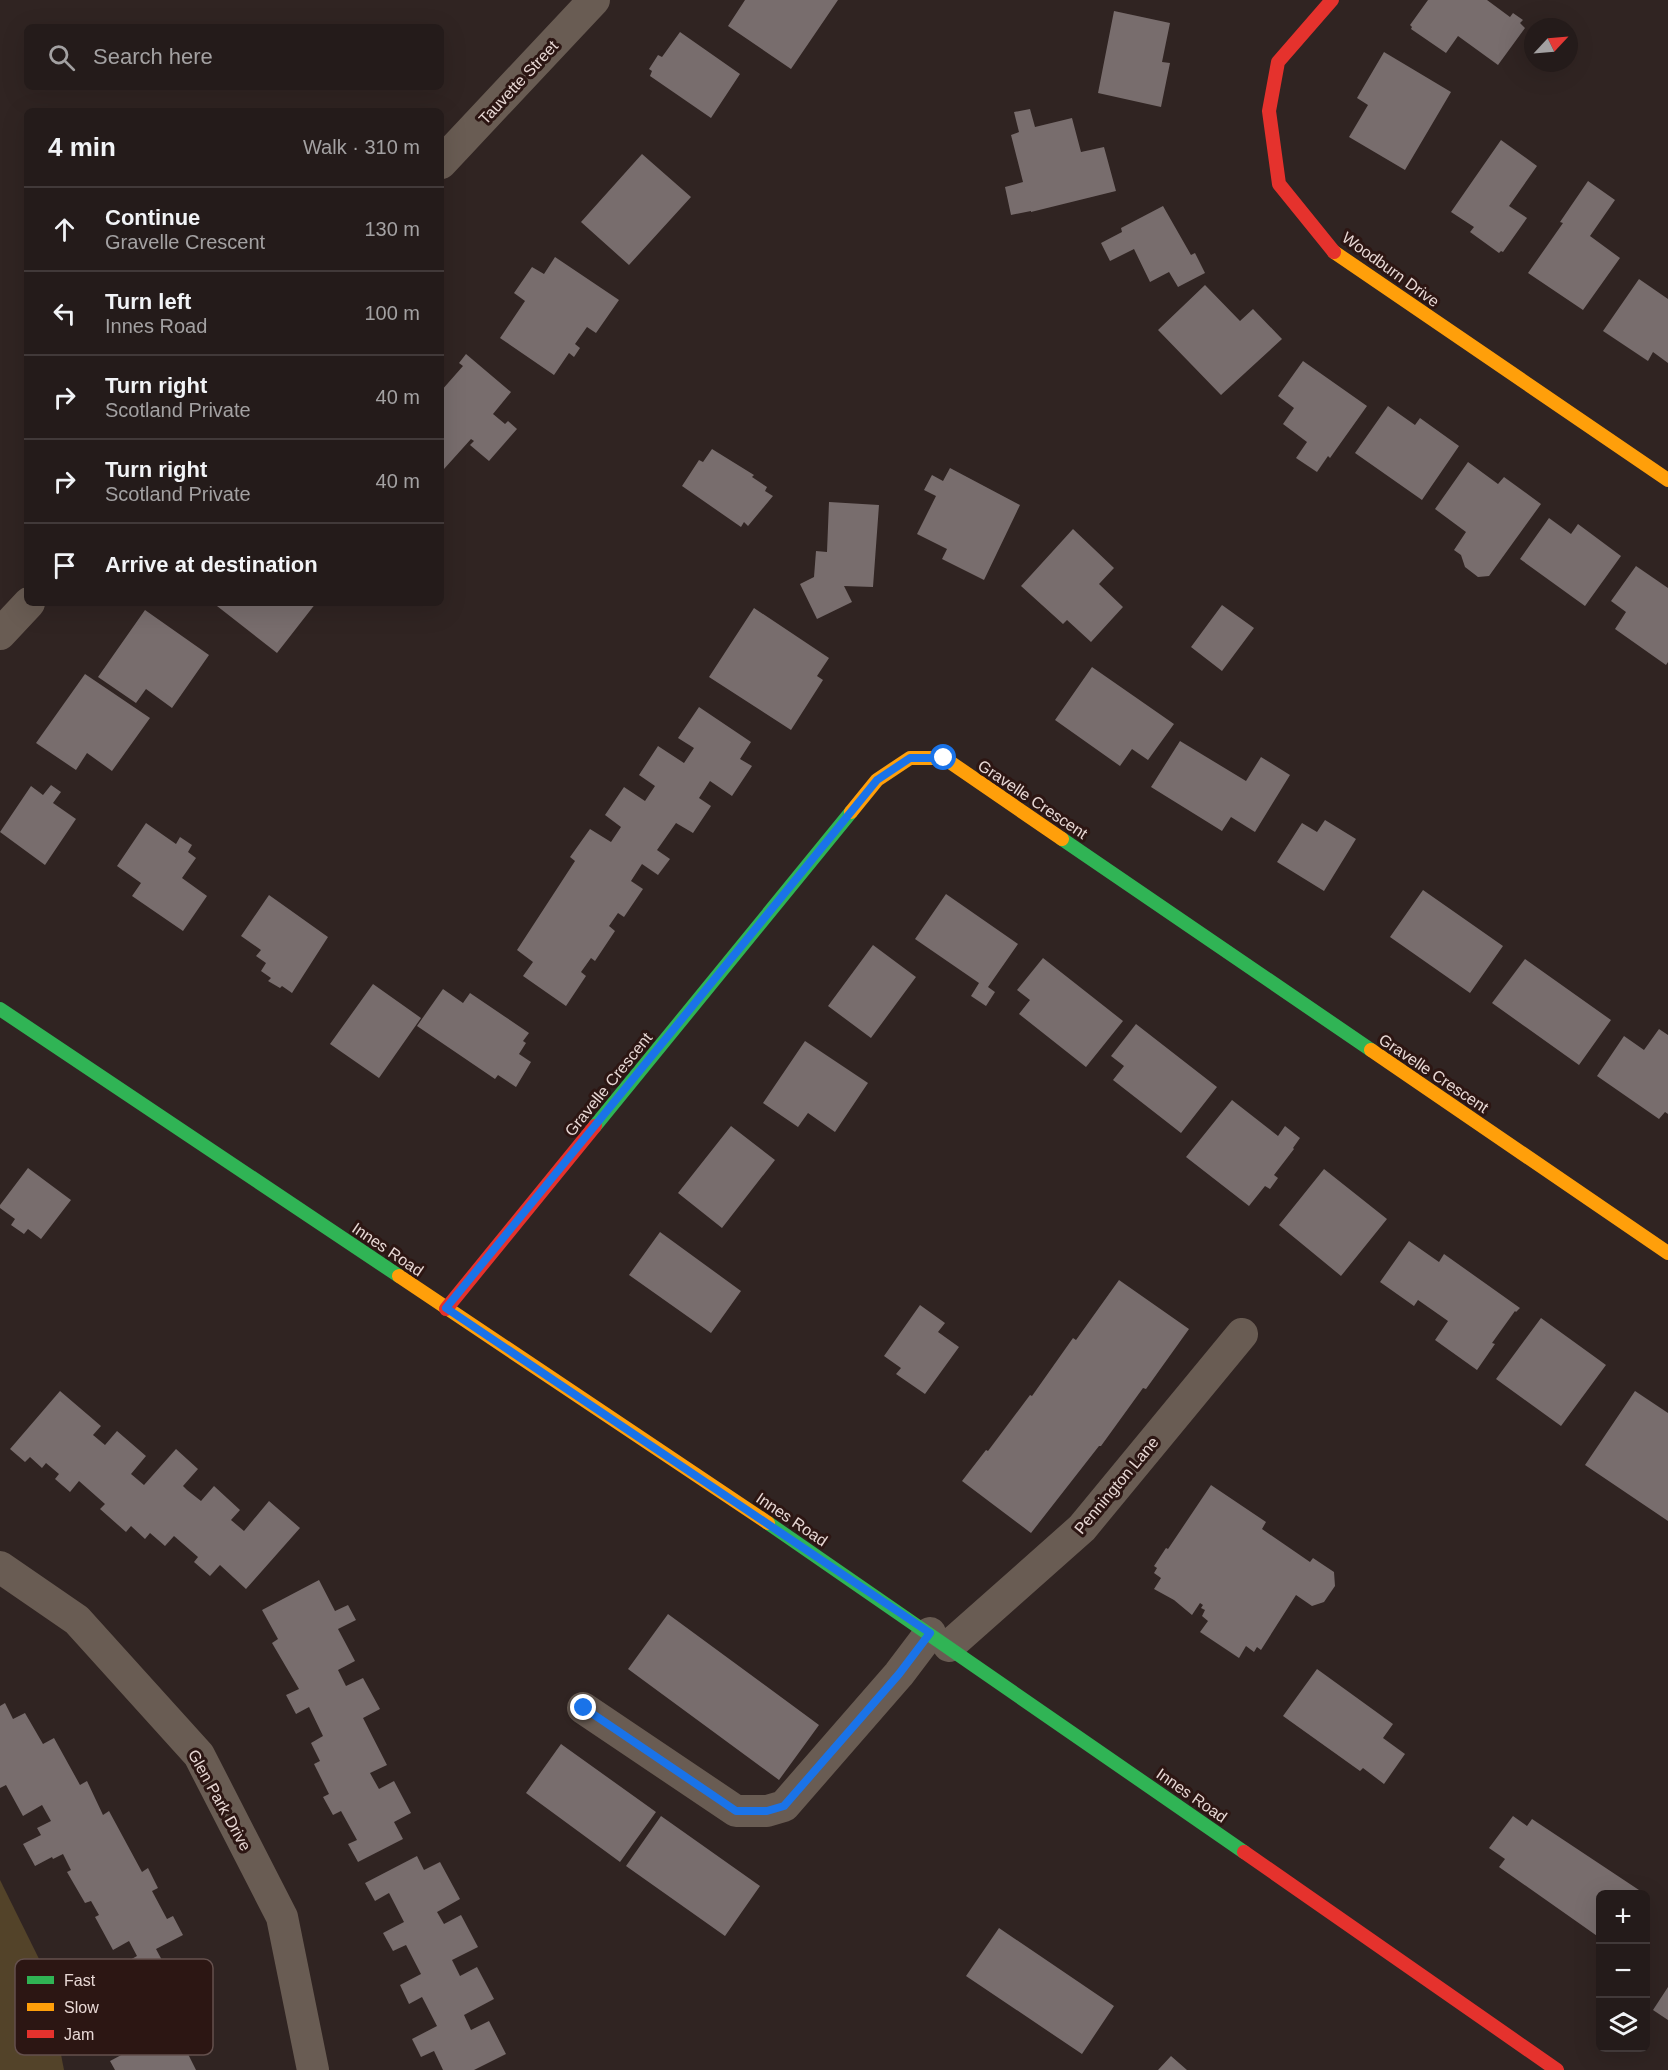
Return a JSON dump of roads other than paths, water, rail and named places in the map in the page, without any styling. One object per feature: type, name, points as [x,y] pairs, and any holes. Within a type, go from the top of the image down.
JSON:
[{"type":"street","name":"Tauvette Street","points":[[444,161],[594,0]]},
{"type":"street","name":"Woodburn Drive","points":[[1332,0],[1278,62],[1269,111],[1279,184],[1336,254],[1668,480]]},
{"type":"street","points":[[0,634],[26,606]]},
{"type":"street","name":"Gravelle Crescent","points":[[446,1308],[877,780],[910,758],[944,758],[1668,1253]]},
{"type":"street","name":"Innes Road","points":[[0,1009],[939,1639],[1557,2070]]},
{"type":"street","name":"Pennington Lane","points":[[584,1708],[736,1811],[767,1811],[784,1806],[899,1674],[939,1639],[1082,1528],[1242,1334]]},
{"type":"street","name":"Glen Park Drive","points":[[0,1567],[77,1620],[199,1755],[282,1917],[313,2070]]}]
